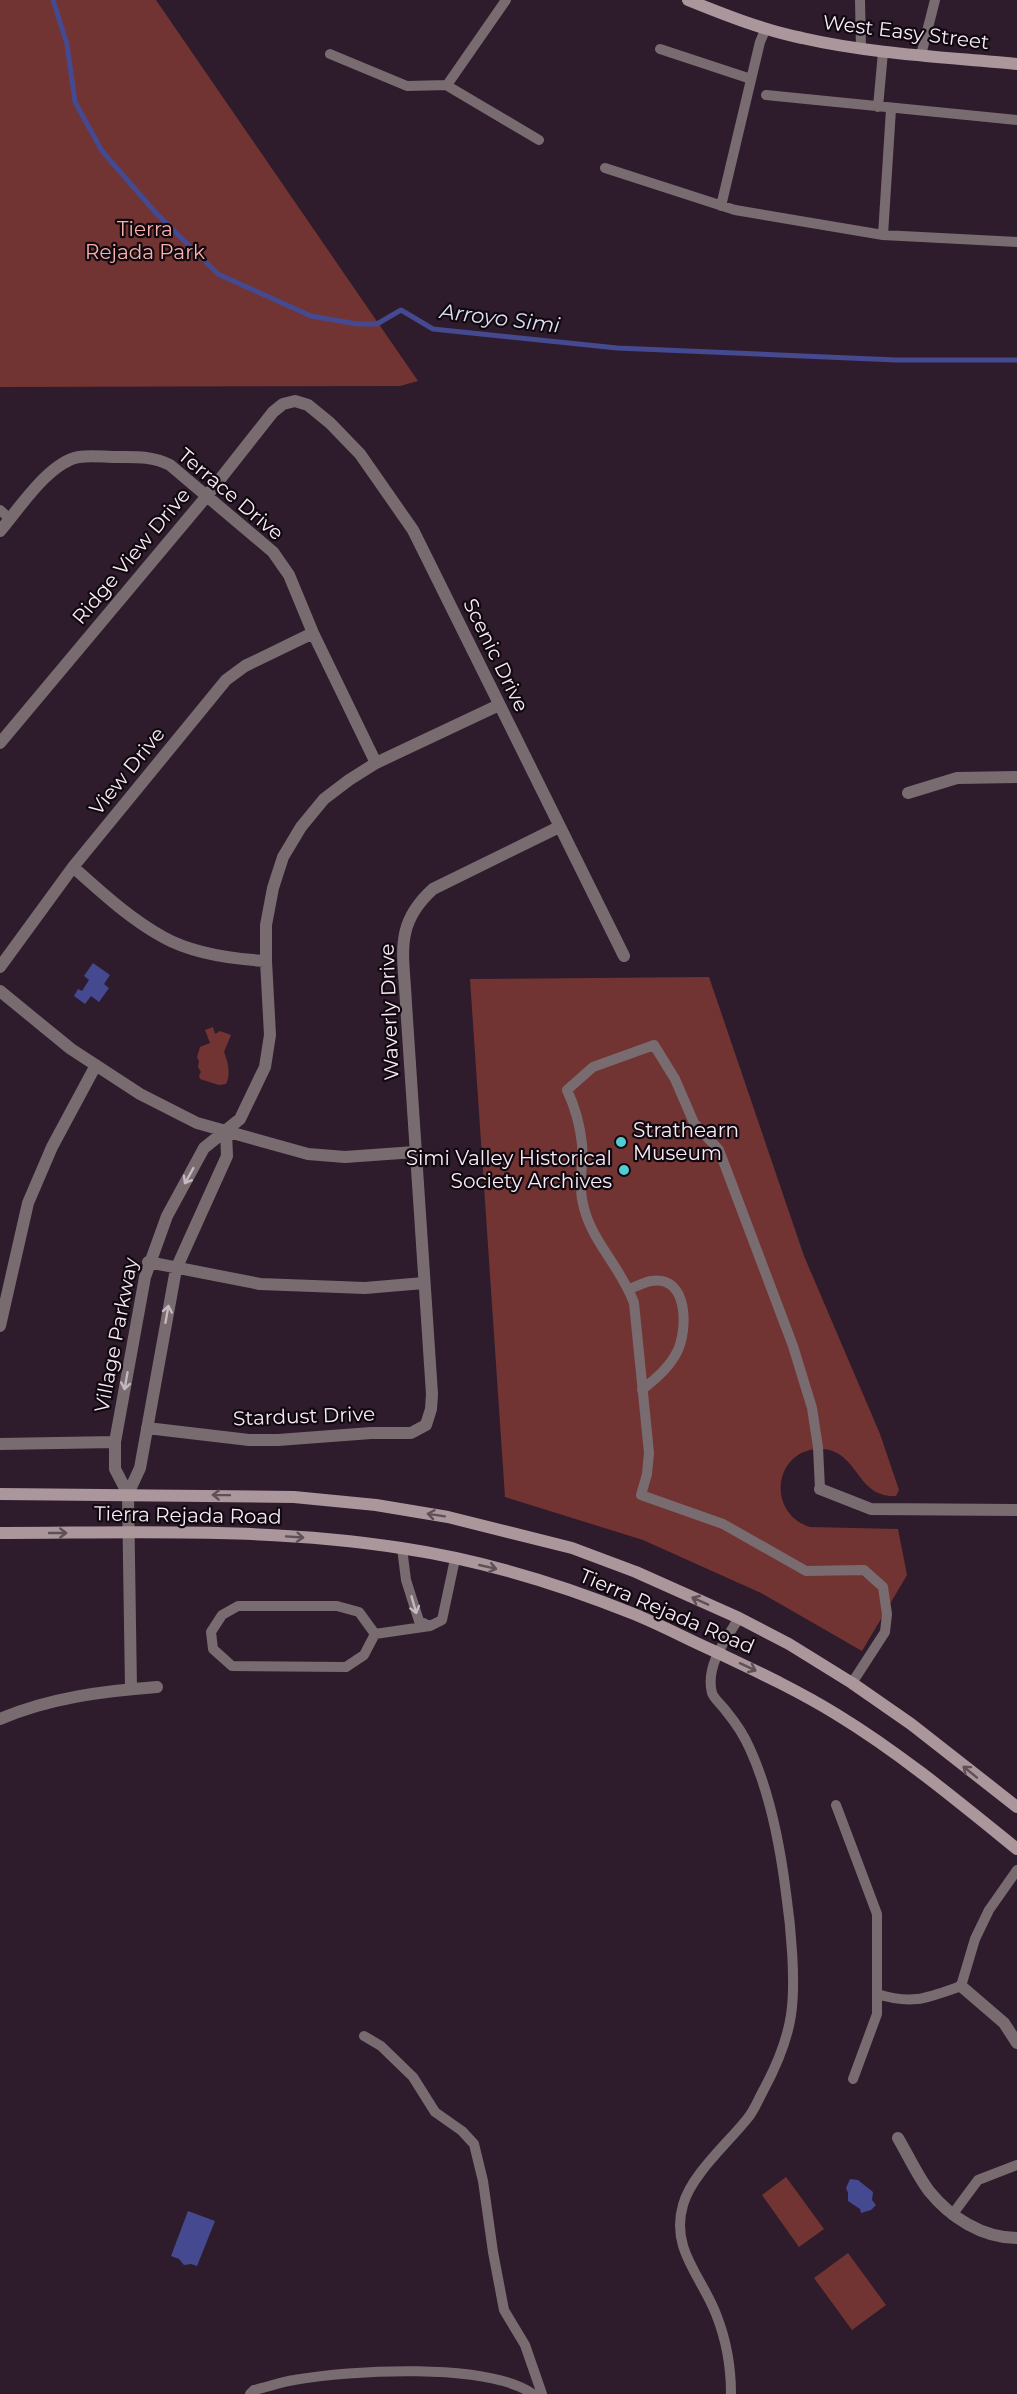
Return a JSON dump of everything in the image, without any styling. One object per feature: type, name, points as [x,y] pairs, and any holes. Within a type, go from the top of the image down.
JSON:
[{"type":"main road","name":"West Easy Street","points":[[688,0],[712,4],[766,28],[801,38],[883,52],[1017,64]]},
{"type":"main road","name":"Tierra Rejada Road","points":[[0,1494],[294,1497],[376,1505],[448,1517],[572,1548],[636,1572],[739,1618],[789,1644],[852,1683],[911,1724],[1017,1807]]},
{"type":"main road","name":"Tierra Rejada Road","points":[[0,1533],[129,1532],[260,1535],[402,1548],[455,1559],[572,1591],[637,1615],[781,1682],[837,1714],[906,1762],[1017,1849]]},
{"type":"street","name":"Ridge View Drive","points":[[0,743],[206,497],[273,412],[283,404],[295,401]]},
{"type":"street","name":"Scenic Drive","points":[[295,401],[308,405],[330,423],[360,454],[413,530],[624,956]]},
{"type":"street","name":"Terrace Drive","points":[[0,531],[53,470],[65,461],[79,457],[144,456],[170,465],[273,552],[289,574],[313,633],[376,763]]},
{"type":"street","name":"View Drive","points":[[0,968],[73,867],[226,680],[245,666],[313,633]]},
{"type":"street","name":"Village Parkway","points":[[129,1494],[115,1469],[115,1442],[148,1262],[167,1216],[204,1148],[240,1119],[265,1067],[270,1035],[266,925],[273,888],[283,857],[301,827],[324,799],[349,780],[376,763],[499,705]]},
{"type":"street","points":[[908,793],[957,778],[1017,777]]},
{"type":"street","name":"Waverly Drive","points":[[426,1425],[431,1409],[432,1394],[403,944],[406,922],[417,903],[433,889],[559,827]]},
{"type":"street","points":[[73,867],[133,918],[165,938],[194,950],[266,961]]},
{"type":"street","points":[[0,992],[71,1050],[140,1095],[197,1122],[308,1154],[345,1157],[415,1152]]},
{"type":"street","points":[[0,1326],[28,1203],[52,1147],[96,1065]]},
{"type":"street","name":"Village Parkway","points":[[131,1689],[129,1494],[140,1468],[176,1269],[228,1156],[226,1132]]},
{"type":"street","points":[[148,1262],[260,1284],[365,1288],[424,1283]]},
{"type":"street","name":"Stardust Drive","points":[[147,1428],[239,1439],[278,1440],[371,1433],[411,1433],[426,1425]]},
{"type":"street","points":[[0,1444],[115,1442]]},
{"type":"street","points":[[820,1489],[870,1509],[1017,1510]]},
{"type":"street","points":[[0,1719],[26,1708],[57,1700],[157,1687]]},
{"type":"street","points":[[961,1986],[1004,2023],[1017,2043]]},
{"type":"street","points":[[898,2138],[928,2190],[952,2215],[978,2230],[1006,2238],[1017,2238]]},
{"type":"lane","points":[[446,85],[506,0]]},
{"type":"lane","points":[[860,0],[861,48]]},
{"type":"lane","points":[[921,55],[935,0]]},
{"type":"lane","points":[[721,206],[760,42],[766,28]]},
{"type":"lane","points":[[660,49],[751,79]]},
{"type":"lane","points":[[878,107],[883,52]]},
{"type":"lane","points":[[330,54],[407,86],[446,85],[539,140]]},
{"type":"lane","points":[[766,95],[1017,120]]},
{"type":"lane","points":[[883,235],[891,108]]},
{"type":"lane","points":[[605,168],[735,210],[883,235],[1017,242]]},
{"type":"lane","points":[[0,510],[10,519]]},
{"type":"lane","points":[[820,1489],[818,1447],[812,1408],[793,1346],[719,1150],[694,1123],[675,1079],[654,1045],[593,1067],[567,1090],[576,1110],[582,1145],[579,1185],[584,1210],[597,1239],[629,1290],[636,1316],[649,1453],[647,1474],[641,1495],[723,1524],[806,1571],[864,1570],[883,1587],[887,1614],[885,1632],[852,1683]]},
{"type":"lane","points":[[629,1290],[651,1281],[666,1283],[678,1292],[683,1304],[682,1335],[677,1352],[661,1373],[642,1390]]},
{"type":"lane","points":[[402,1548],[406,1580],[418,1621],[430,1626]]},
{"type":"lane","points":[[375,1634],[430,1626],[442,1620],[455,1559]]},
{"type":"lane","points":[[238,1606],[337,1606],[359,1612],[375,1634],[364,1655],[346,1667],[255,1668],[232,1666],[213,1649],[211,1632],[222,1615],[238,1606]]},
{"type":"lane","points":[[731,2394],[726,2347],[716,2314],[681,2245],[680,2226],[683,2205],[690,2189],[712,2159],[749,2117],[771,2076],[784,2045],[792,2013],[792,1959],[786,1893],[771,1812],[761,1778],[745,1739],[712,1695],[711,1680],[717,1653],[739,1618]]},
{"type":"lane","points":[[836,1805],[877,1914],[877,2014],[853,2079]]},
{"type":"lane","points":[[877,1994],[896,2000],[918,2001],[961,1986],[975,1939],[989,1910],[1017,1870]]},
{"type":"lane","points":[[364,2036],[381,2046],[413,2077],[435,2112],[462,2131],[474,2144],[483,2181],[504,2310],[525,2345],[542,2394]]},
{"type":"lane","points":[[952,2215],[978,2180],[1017,2165]]},
{"type":"lane","points":[[250,2394],[254,2390],[294,2380],[345,2374],[409,2372],[485,2376],[510,2383],[533,2394]]},
{"type":"green space","name":"Tierra Rejada Park","points":[[0,0],[156,0],[418,381],[400,386],[0,387]]},
{"type":"green space","points":[[709,977],[804,1256],[880,1434],[899,1490],[896,1496],[883,1495],[873,1490],[844,1457],[822,1449],[806,1451],[794,1458],[785,1469],[781,1482],[781,1496],[786,1509],[796,1520],[810,1527],[898,1529],[907,1575],[862,1651],[761,1593],[643,1540],[505,1497],[470,979]]},
{"type":"green space","points":[[213,1027],[215,1034],[220,1031],[231,1035],[224,1052],[228,1068],[226,1084],[219,1085],[200,1079],[199,1076],[201,1072],[197,1057],[200,1047],[210,1043],[205,1030]]},
{"type":"green space","points":[[786,2177],[824,2229],[799,2247],[762,2195]]},
{"type":"green space","points":[[848,2253],[886,2305],[852,2330],[814,2278]]},
{"type":"shaded area","points":[[93,963],[110,975],[104,984],[109,988],[99,1002],[91,996],[85,1004],[74,996],[78,989],[82,991],[89,980],[84,976]]},
{"type":"shaded area","points":[[850,2179],[858,2180],[873,2192],[872,2200],[876,2205],[871,2210],[861,2213],[860,2209],[848,2201],[846,2188]]},
{"type":"shaded area","points":[[188,2211],[215,2221],[197,2266],[184,2265],[179,2259],[171,2256]]},
{"type":"waterway","name":"Arroyo Simi","points":[[53,0],[67,44],[75,102],[102,151],[156,213],[218,274],[311,316],[357,324],[377,324],[401,310],[433,329],[617,348],[896,360],[1017,360]]},
{"type":"place","name":"Strathearn Museum","points":[[621,1142]]},
{"type":"place","name":"Simi Valley Historical Society Archives","points":[[624,1170]]}]
